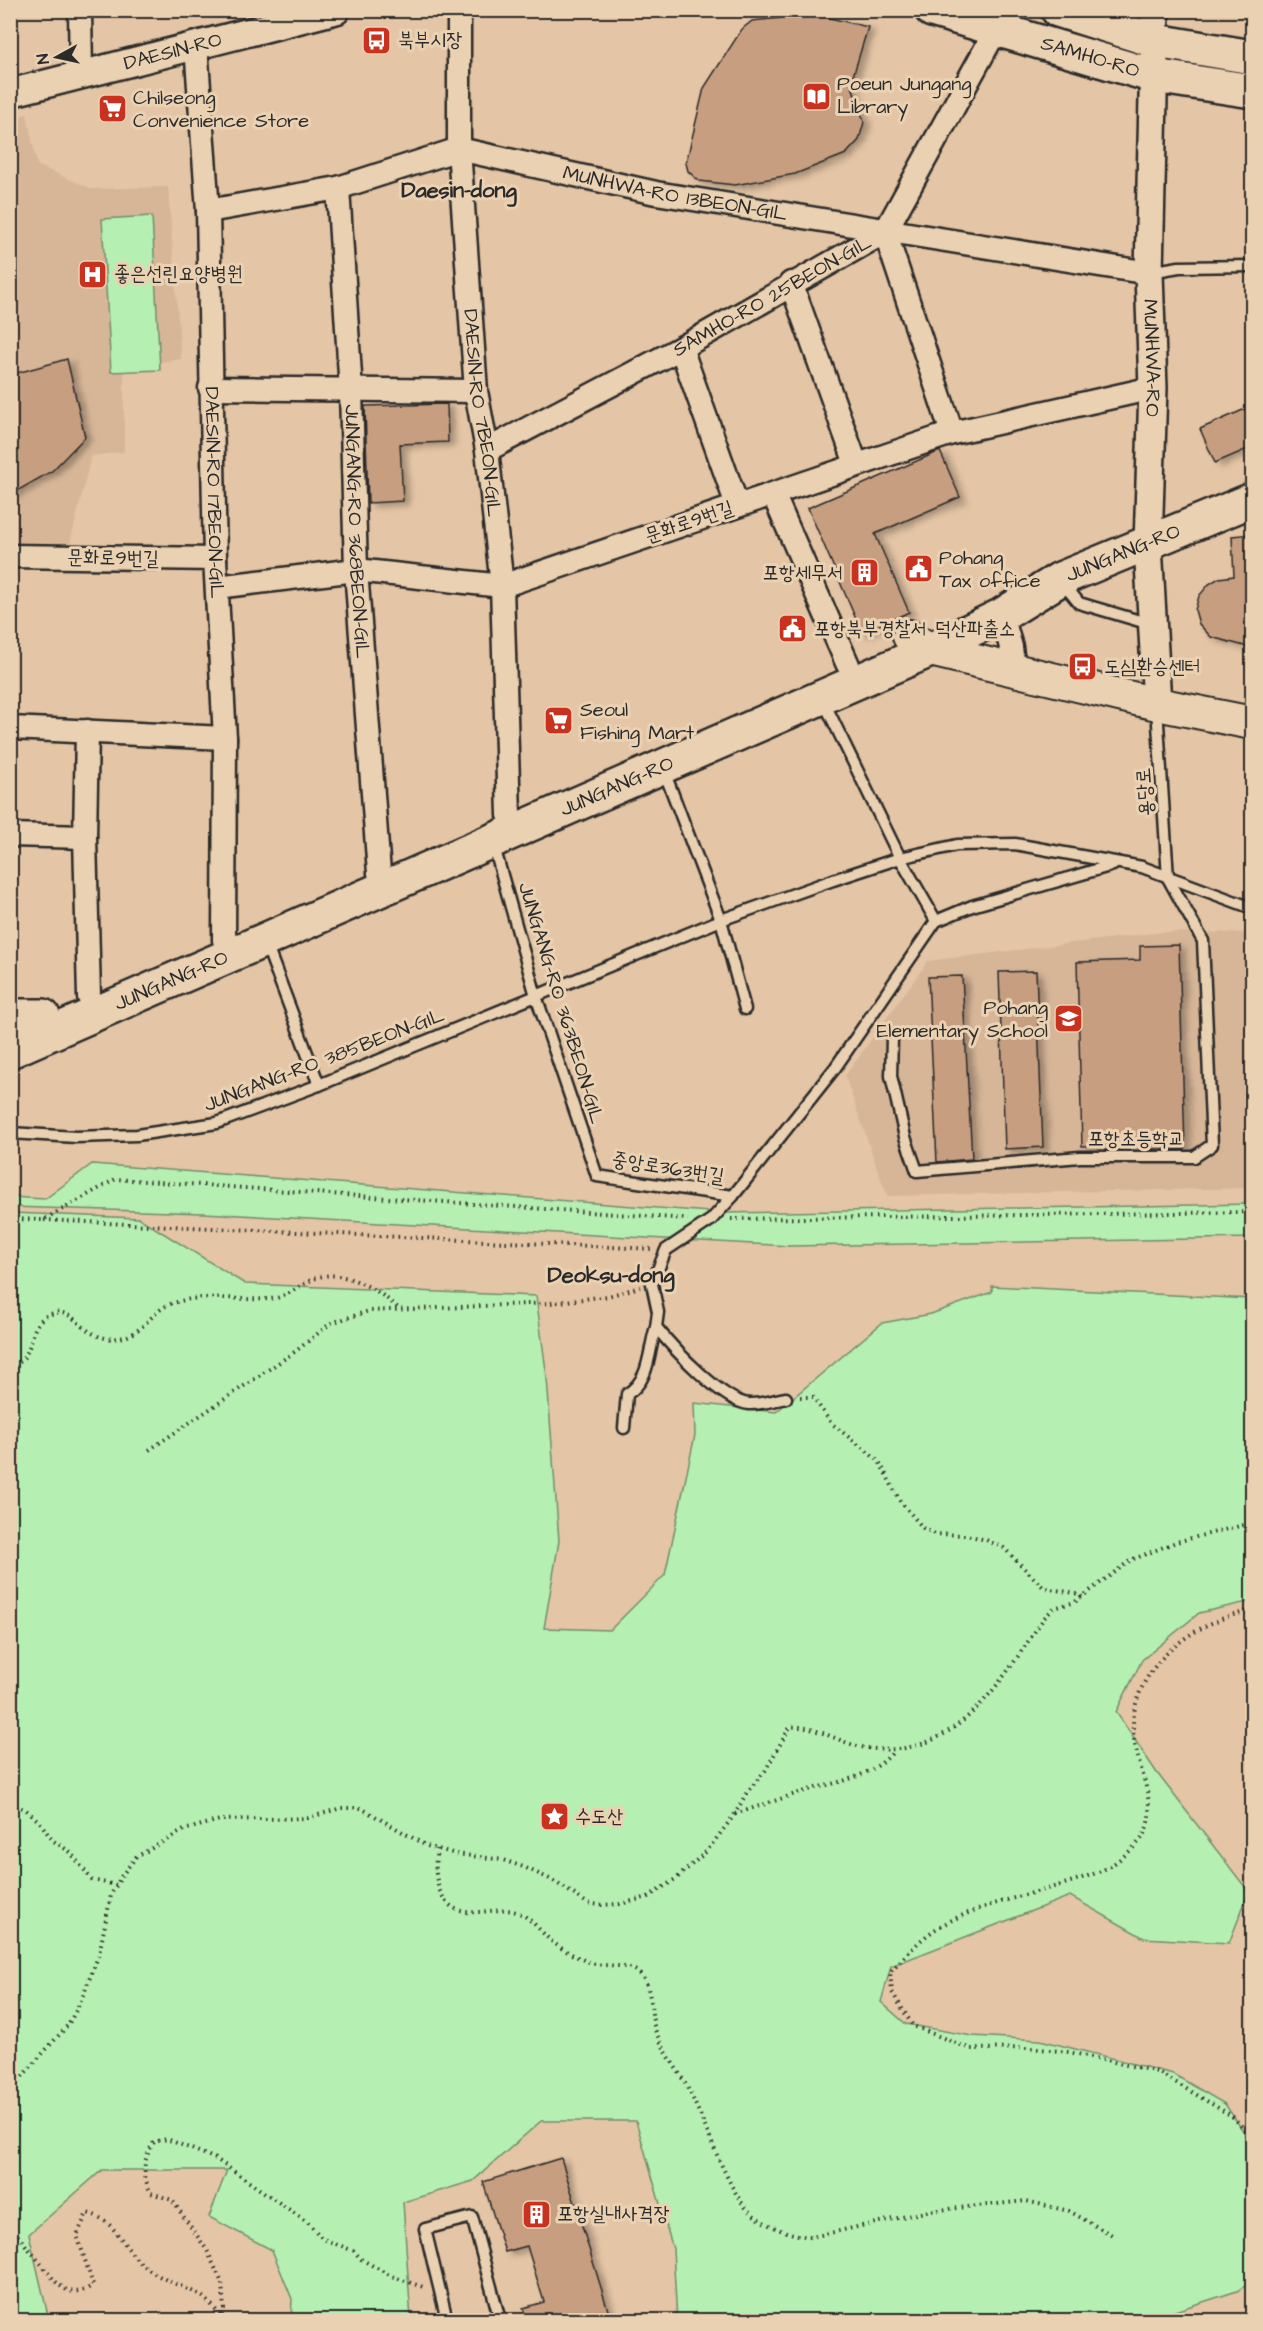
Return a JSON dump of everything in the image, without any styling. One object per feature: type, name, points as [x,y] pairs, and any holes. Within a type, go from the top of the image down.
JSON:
[{"type":"main road","name":"SAMHO-RO","points":[[932,10],[1154,76],[1252,91]]},
{"type":"main road","name":"SAMHO-RO","points":[[1058,10],[1155,26],[1252,57]]},
{"type":"main road","name":"JUNGANG-RO","points":[[10,1030],[379,873],[663,768],[822,697],[920,643],[1149,539],[1252,484]]},
{"type":"main road","name":"JUNGANG-RO","points":[[10,1051],[265,942],[848,665],[1002,615],[1060,579],[1149,539],[1252,500]]},
{"type":"main road","points":[[920,643],[1014,671],[1252,723]]},
{"type":"main road","points":[[10,1016],[43,1016]]},
{"type":"street","points":[[80,10],[81,75]]},
{"type":"street","name":"DAESIN-RO","points":[[10,93],[336,10]]},
{"type":"street","name":"DAESIN-RO 7BEON-GIL","points":[[459,10],[459,149],[476,390],[487,450],[502,586],[501,828]]},
{"type":"street","name":"MUNHWA-RO","points":[[1155,26],[1149,273],[1153,388],[1149,539],[1157,704]]},
{"type":"street","name":"SAMHO-RO 25BEON-GIL","points":[[487,450],[681,348],[791,283],[885,232],[996,30]]},
{"type":"street","name":"DAESIN-RO 17BEON-GIL","points":[[196,46],[208,210],[215,559],[225,738],[224,940]]},
{"type":"street","points":[[208,210],[338,188],[459,149]]},
{"type":"street","name":"MUNHWA-RO 13BEON-GIL","points":[[459,149],[656,193],[885,232],[1149,273]]},
{"type":"street","name":"JUNGANG-RO 368BEON-GIL","points":[[338,188],[351,391],[356,570],[379,873]]},
{"type":"street","points":[[885,232],[952,433]]},
{"type":"street","points":[[791,283],[856,464]]},
{"type":"street","points":[[681,348],[737,505]]},
{"type":"street","points":[[210,388],[351,391],[476,390]]},
{"type":"street","name":"문화로9번길","points":[[217,587],[356,570],[502,586],[737,505],[774,496],[856,464],[952,433],[1153,388]]},
{"type":"street","points":[[774,496],[848,665]]},
{"type":"street","name":"문화로9번길","points":[[10,556],[215,559]]},
{"type":"street","points":[[1002,615],[1011,647],[1014,671]]},
{"type":"street","points":[[10,728],[225,738]]},
{"type":"street","points":[[87,731],[85,837],[89,997]]},
{"type":"street","points":[[10,835],[85,837]]},
{"type":"lane","points":[[1149,273],[1179,267],[1252,266]]},
{"type":"lane","points":[[1060,579],[1079,603],[1152,624]]},
{"type":"lane","points":[[822,697],[900,858],[936,921],[972,906],[1116,864]]},
{"type":"lane","name":"용당로","points":[[1157,704],[1168,878]]},
{"type":"lane","points":[[663,768],[721,920],[745,1009]]},
{"type":"lane","name":"JUNGANG-RO 363BEON-GIL","points":[[501,828],[536,996],[597,1176],[733,1196]]},
{"type":"lane","name":"JUNGANG-RO 385BEON-GIL","points":[[10,1133],[76,1137],[137,1135],[217,1123],[319,1084],[721,920],[900,858],[957,845],[1015,844],[1142,867],[1252,908]]},
{"type":"lane","name":"포항초등학교","points":[[892,1038],[891,1076],[905,1137],[917,1172],[1080,1157],[1194,1157],[1212,1145],[1203,941],[1168,878]]},
{"type":"lane","name":"중앙로363번길","points":[[666,1250],[711,1220],[733,1196],[835,1068],[936,921]]},
{"type":"lane","points":[[265,942],[319,1084]]},
{"type":"lane","points":[[624,1428],[627,1394],[639,1386],[648,1368],[658,1312],[652,1284],[666,1250]]},
{"type":"lane","points":[[656,1327],[676,1352],[729,1394],[747,1404],[786,1398]]},
{"type":"lane","points":[[446,2316],[424,2229],[472,2217],[500,2320]]},
{"type":"path","points":[[43,1220],[116,1179],[711,1220],[1252,1212]]},
{"type":"path","points":[[10,1219],[666,1250]]},
{"type":"path","points":[[10,1371],[25,1356],[34,1326],[42,1318],[59,1312],[69,1313],[87,1331],[98,1337],[118,1339],[128,1336],[156,1312],[169,1305],[203,1299],[272,1299],[317,1277],[333,1276],[359,1282],[388,1298],[400,1311]]},
{"type":"path","points":[[148,1450],[296,1351],[332,1323],[369,1311],[561,1302],[608,1296],[652,1284]]},
{"type":"path","points":[[786,1398],[813,1397],[831,1423],[879,1461],[900,1502],[923,1528],[935,1534],[967,1534],[986,1540],[1004,1548],[1044,1588],[1075,1593],[1082,1597]]},
{"type":"path","points":[[10,2090],[68,2025],[81,2001],[93,1973],[108,1907],[116,1885],[136,1857],[184,1830],[220,1820],[308,1818],[341,1808],[361,1808],[418,1842],[437,1850],[502,1860],[526,1868],[552,1880],[587,1903],[620,1904],[648,1898],[677,1878],[707,1851],[735,1814],[740,1802],[765,1771],[790,1726],[801,1726],[814,1730],[850,1745],[895,1750],[931,1740],[971,1716],[1001,1681],[1044,1618],[1054,1608],[1082,1597],[1131,1560],[1151,1551],[1176,1542],[1252,1523]]},
{"type":"path","points":[[1252,1611],[1232,1614],[1195,1631],[1160,1659],[1143,1687],[1137,1702],[1133,1729],[1150,1820],[1140,1841],[1105,1869],[980,1908],[944,1925],[918,1941],[890,1972],[892,1992],[913,2026],[971,2049],[1030,2048],[1069,2052],[1158,2072],[1232,2116],[1252,2137]]},
{"type":"path","points":[[735,1814],[804,1791],[854,1779],[877,1768],[895,1750]]},
{"type":"path","points":[[10,1803],[26,1810],[40,1822],[52,1840],[70,1852],[92,1880],[116,1885]]},
{"type":"path","points":[[437,1850],[434,1867],[438,1887],[455,1909],[466,1912],[508,1910],[521,1914],[552,1942],[591,1963],[631,1968],[640,1973],[646,1983],[656,2031],[690,2092],[735,2192],[748,2210],[769,2225],[798,2236],[812,2237],[929,2211],[1026,2201],[1068,2211],[1112,2235]]},
{"type":"path","points":[[10,2226],[62,2289],[73,2293],[84,2291],[93,2285],[77,2235],[87,2213],[100,2216],[113,2228],[138,2261],[168,2283],[199,2294],[221,2317],[224,2309],[222,2283],[207,2250],[172,2200],[151,2193],[144,2179],[147,2154],[154,2142],[167,2139],[228,2166],[307,2222],[323,2239],[354,2251],[361,2259],[391,2276],[430,2289],[446,2316]]},
{"type":"shaded area","name":"좋은선린요양병원","points":[[27,114],[37,165],[92,189],[168,187],[181,359],[124,367],[124,452],[91,456],[70,544],[11,542],[10,119]]},
{"type":"shaded area","name":"Pohang Elementary School","points":[[1162,932],[1252,933],[1252,1188],[887,1196],[845,1076],[928,961]]},
{"type":"green space","points":[[152,216],[160,370],[111,372],[102,219]]},
{"type":"green space","points":[[92,1164],[722,1213],[1252,1204],[1252,1238],[790,1246],[204,1213],[11,1207],[11,1197],[45,1199]]},
{"type":"green space","points":[[11,1213],[139,1218],[245,1284],[536,1296],[547,1378],[559,1541],[544,1628],[610,1630],[665,1575],[695,1435],[694,1403],[776,1412],[882,1323],[931,1314],[992,1292],[992,1286],[1252,1299],[1252,1601],[1199,1613],[1142,1660],[1116,1712],[1157,1773],[1249,1892],[1229,1943],[1144,1938],[1070,1896],[891,1966],[881,2002],[906,2024],[972,2036],[1040,2040],[1173,2074],[1225,2104],[1252,2144],[1252,2281],[1237,2291],[1147,2320],[677,2320],[673,2249],[636,2121],[541,2121],[473,2181],[403,2202],[411,2320],[291,2320],[292,2299],[272,2250],[209,2217],[227,2170],[102,2170],[29,2234],[49,2320],[11,2320]]},
{"type":"building","points":[[783,10],[796,10],[868,27],[851,83],[864,122],[859,140],[846,154],[795,174],[735,185],[699,181],[688,171],[686,163],[704,88],[742,29],[752,21],[781,18]]},
{"type":"building","points":[[67,359],[85,437],[52,471],[10,495],[10,375]]},
{"type":"building","points":[[447,404],[448,442],[400,444],[403,501],[368,503],[365,406]]},
{"type":"building","points":[[1252,406],[1252,447],[1215,463],[1200,429]]},
{"type":"building","name":"포항세무서","points":[[940,451],[960,497],[875,534],[909,612],[862,633],[808,508]]},
{"type":"building","points":[[1252,534],[1252,648],[1211,637],[1199,624],[1195,610],[1199,596],[1209,584],[1219,578],[1234,576],[1232,536]]},
{"type":"building","points":[[1179,945],[1185,1149],[1146,1149],[1146,1144],[1082,1146],[1077,962],[1140,960],[1140,946]]},
{"type":"building","points":[[1036,971],[1043,1147],[1005,1149],[999,972]]},
{"type":"building","points":[[962,976],[972,1159],[937,1162],[928,977]]},
{"type":"building","name":"포항실내사격장","points":[[561,2158],[611,2320],[527,2320],[523,2308],[544,2302],[527,2246],[505,2252],[483,2182]]},
{"type":"place","name":"북부시장","points":[[377,40]]},
{"type":"place","name":"Poeun Jungang Library","points":[[816,96]]},
{"type":"place","name":"Chilseong Convenience Store","points":[[112,109]]},
{"type":"place","name":"좋은선린요양병원","points":[[93,274]]},
{"type":"place","name":"Pohang Tax office","points":[[918,569]]},
{"type":"place","name":"포항세무서","points":[[864,573]]},
{"type":"place","name":"포항북부경찰서 덕산파출소","points":[[793,629]]},
{"type":"place","name":"도심환승센터","points":[[1083,667]]},
{"type":"place","name":"Seoul Fishing Mart","points":[[559,721]]},
{"type":"place","name":"Pohang Elementary School","points":[[1069,1019]]},
{"type":"place","name":"수도산","points":[[554,1817]]},
{"type":"place","name":"포항실내사격장","points":[[536,2214]]},
{"type":"district","name":"Daesin-dong","points":[[459,190]]},
{"type":"district","name":"Deoksu-dong","points":[[611,1275]]}]
